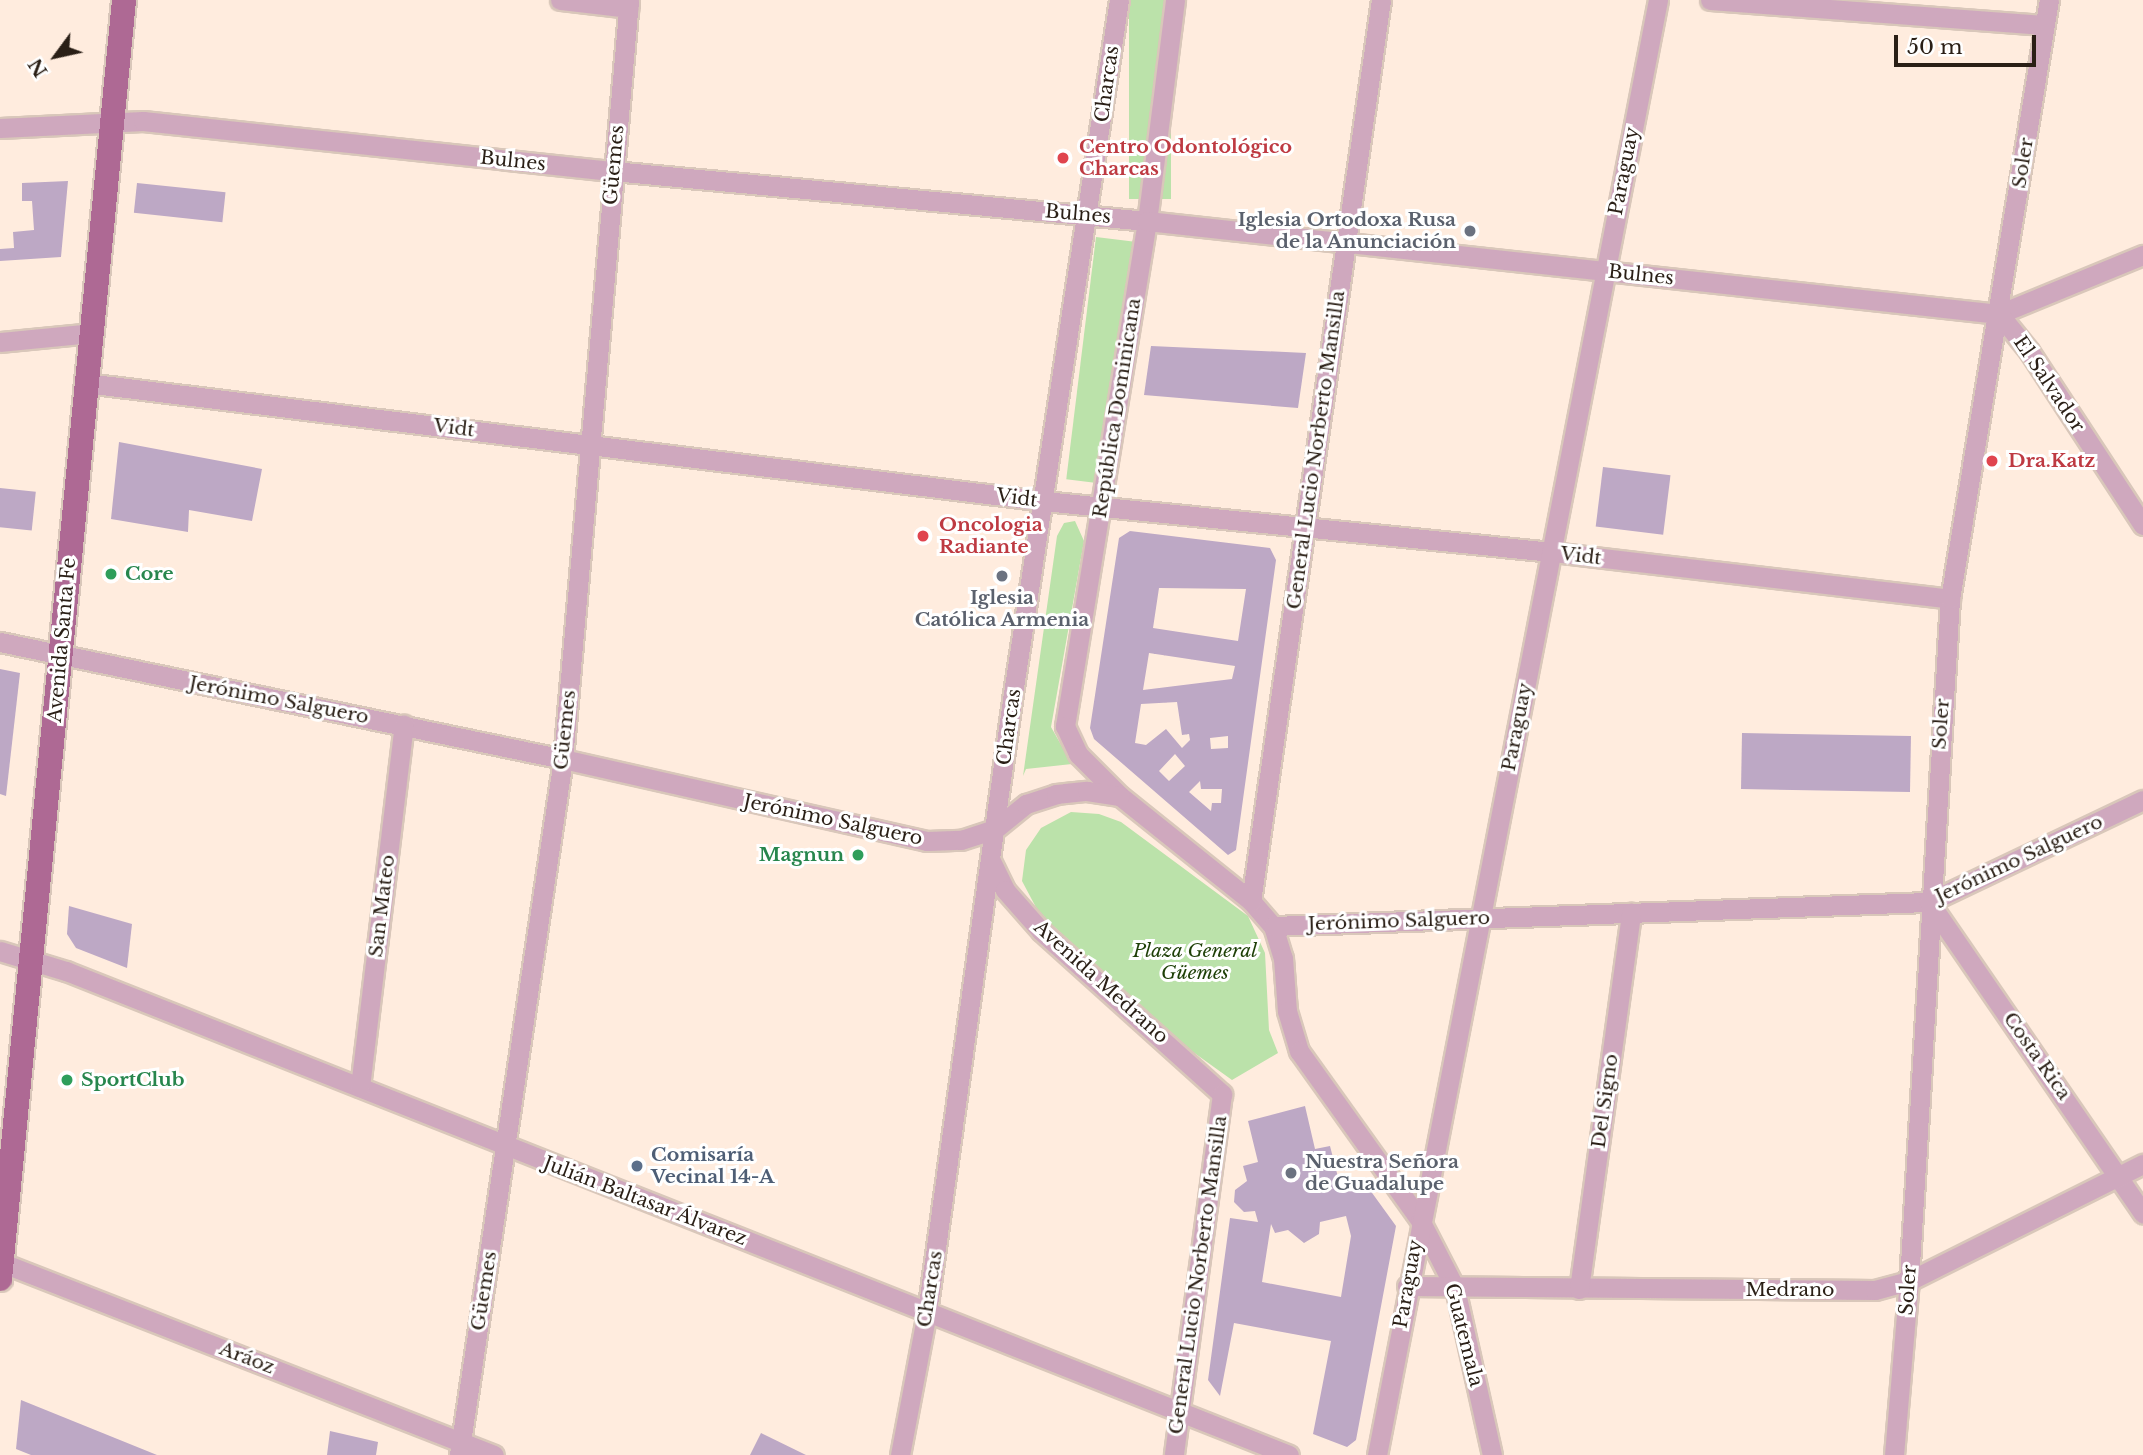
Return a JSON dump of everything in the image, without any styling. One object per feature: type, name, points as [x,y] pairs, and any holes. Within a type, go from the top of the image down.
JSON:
[{"type":"main road","name":"Avenida Santa Fe","points":[[0,1268],[124,0]]},
{"type":"street","points":[[560,0],[629,4]]},
{"type":"street","name":"Charcas","points":[[900,1455],[927,1312],[995,829],[1119,0]]},
{"type":"street","name":"República Dominicana","points":[[1120,796],[1078,754],[1065,726],[1147,221],[1175,0]]},
{"type":"street","name":"General Lucio Norberto Mansilla","points":[[1251,901],[1381,0]]},
{"type":"street","name":"Paraguay","points":[[1377,1455],[1407,1286],[1658,0]]},
{"type":"street","points":[[1710,0],[2044,25]]},
{"type":"street","name":"Soler","points":[[1894,1455],[1909,1281],[1929,901],[1950,599],[2049,0]]},
{"type":"street","name":"Güemes","points":[[460,1448],[563,759],[629,4]]},
{"type":"street","name":"Bulnes","points":[[0,128],[111,120],[1147,221],[1346,246],[1999,314],[2143,256]]},
{"type":"street","name":"El Salvador","points":[[1999,314],[2029,351],[2143,525]]},
{"type":"street","points":[[0,342],[92,333]]},
{"type":"street","name":"Vidt","points":[[86,383],[1044,501],[1552,552],[1950,599]]},
{"type":"street","name":"Jerónimo Salguero","points":[[0,642],[563,759],[927,841],[961,840],[995,829],[1040,798],[1087,791],[1120,796]]},
{"type":"street","name":"San Mateo","points":[[360,1087],[404,725]]},
{"type":"street","points":[[1120,796],[1251,901],[1273,926],[1283,958],[1287,1011],[1299,1051],[1420,1220]]},
{"type":"street","name":"Jerónimo Salguero","points":[[1273,926],[1929,901],[2143,800]]},
{"type":"street","name":"Avenida Medrano","points":[[991,860],[1005,890],[1041,931],[1222,1094]]},
{"type":"street","name":"Costa Rica","points":[[1929,901],[2120,1175],[2143,1213]]},
{"type":"street","name":"Del Signo","points":[[1579,1289],[1631,913]]},
{"type":"street","name":"Julián Baltasar Álvarez","points":[[0,951],[30,960],[360,1087],[1289,1455]]},
{"type":"street","name":"General Lucio Norberto Mansilla","points":[[1174,1455],[1222,1094]]},
{"type":"street","name":"Medrano","points":[[1407,1286],[1875,1290],[1909,1281],[2143,1164]]},
{"type":"street","name":"Guatemala","points":[[1420,1220],[1455,1288],[1492,1455]]},
{"type":"street","name":"Aráoz","points":[[0,1268],[460,1448],[494,1455]]},
{"type":"green space","points":[[1129,0],[1171,0],[1171,199],[1129,199]]},
{"type":"green space","points":[[1096,237],[1137,242],[1107,484],[1066,479]]},
{"type":"green space","points":[[1075,521],[1084,541],[1051,727],[1072,764],[1026,769],[1023,776],[1057,536],[1064,523]]},
{"type":"green space","name":"Plaza General Güemes","points":[[1071,812],[1099,814],[1121,822],[1248,916],[1265,953],[1269,1030],[1278,1053],[1232,1080],[1186,1047],[1039,913],[1022,881],[1026,850],[1041,828]]},
{"type":"building","points":[[68,181],[61,257],[0,261],[0,249],[14,248],[13,232],[34,230],[32,201],[22,201],[22,183]]},
{"type":"building","points":[[137,183],[226,192],[222,222],[134,213]]},
{"type":"building","points":[[1151,346],[1306,353],[1298,408],[1144,395]]},
{"type":"building","points":[[119,442],[262,469],[252,521],[189,510],[188,532],[111,519]]},
{"type":"building","points":[[1603,467],[1670,475],[1663,535],[1596,527]]},
{"type":"building","points":[[0,488],[36,492],[32,531],[0,527]]},
{"type":"building","points":[[1130,531],[1270,548],[1276,560],[1236,850],[1228,855],[1094,739],[1090,728],[1119,538]],"holes":[[[1159,588],[1246,589],[1238,641],[1153,628]],[[1149,653],[1235,666],[1232,679],[1143,690]],[[1177,702],[1182,735],[1189,734],[1190,740],[1182,748],[1166,729],[1146,745],[1135,743],[1141,704]],[[1228,736],[1228,748],[1211,749],[1210,738]],[[1175,754],[1185,766],[1169,781],[1159,771]],[[1200,781],[1201,789],[1222,789],[1221,803],[1212,803],[1211,811],[1189,792]]]},
{"type":"building","points":[[0,669],[20,673],[6,796],[0,794]]},
{"type":"building","points":[[1742,733],[1911,736],[1910,792],[1741,789]]},
{"type":"building","points":[[69,906],[132,924],[127,968],[76,948],[67,934]]},
{"type":"building","points":[[1305,1106],[1315,1149],[1330,1146],[1340,1185],[1362,1179],[1396,1226],[1356,1440],[1347,1447],[1313,1434],[1331,1341],[1234,1323],[1220,1396],[1208,1380],[1230,1218],[1258,1222],[1255,1211],[1244,1212],[1234,1202],[1235,1190],[1247,1181],[1243,1166],[1258,1162],[1248,1121]],"holes":[[[1346,1216],[1351,1236],[1341,1297],[1262,1282],[1271,1224],[1275,1233],[1288,1230],[1304,1243],[1319,1234],[1320,1222]]]},
{"type":"building","points":[[21,1400],[157,1455],[31,1455],[16,1449]]},
{"type":"building","points":[[330,1431],[378,1442],[376,1455],[327,1455]]},
{"type":"building","points":[[761,1433],[806,1455],[750,1455]]},
{"type":"place","name":"Centro Odontológico Charcas","points":[[1063,158]]},
{"type":"place","name":"Iglesia Ortodoxa Rusa de la Anunciación","points":[[1470,231]]},
{"type":"place","name":"Dra.Katz","points":[[1992,461]]},
{"type":"place","name":"Oncologia Radiante","points":[[923,536]]},
{"type":"place","name":"Core","points":[[111,574]]},
{"type":"place","name":"Iglesia Católica Armenia","points":[[1002,576]]},
{"type":"place","name":"Magnun","points":[[858,855]]},
{"type":"place","name":"SportClub","points":[[67,1080]]},
{"type":"place","name":"Comisaría Vecinal 14-A","points":[[637,1166]]},
{"type":"place","name":"Nuestra Señora de Guadalupe","points":[[1291,1173]]}]
